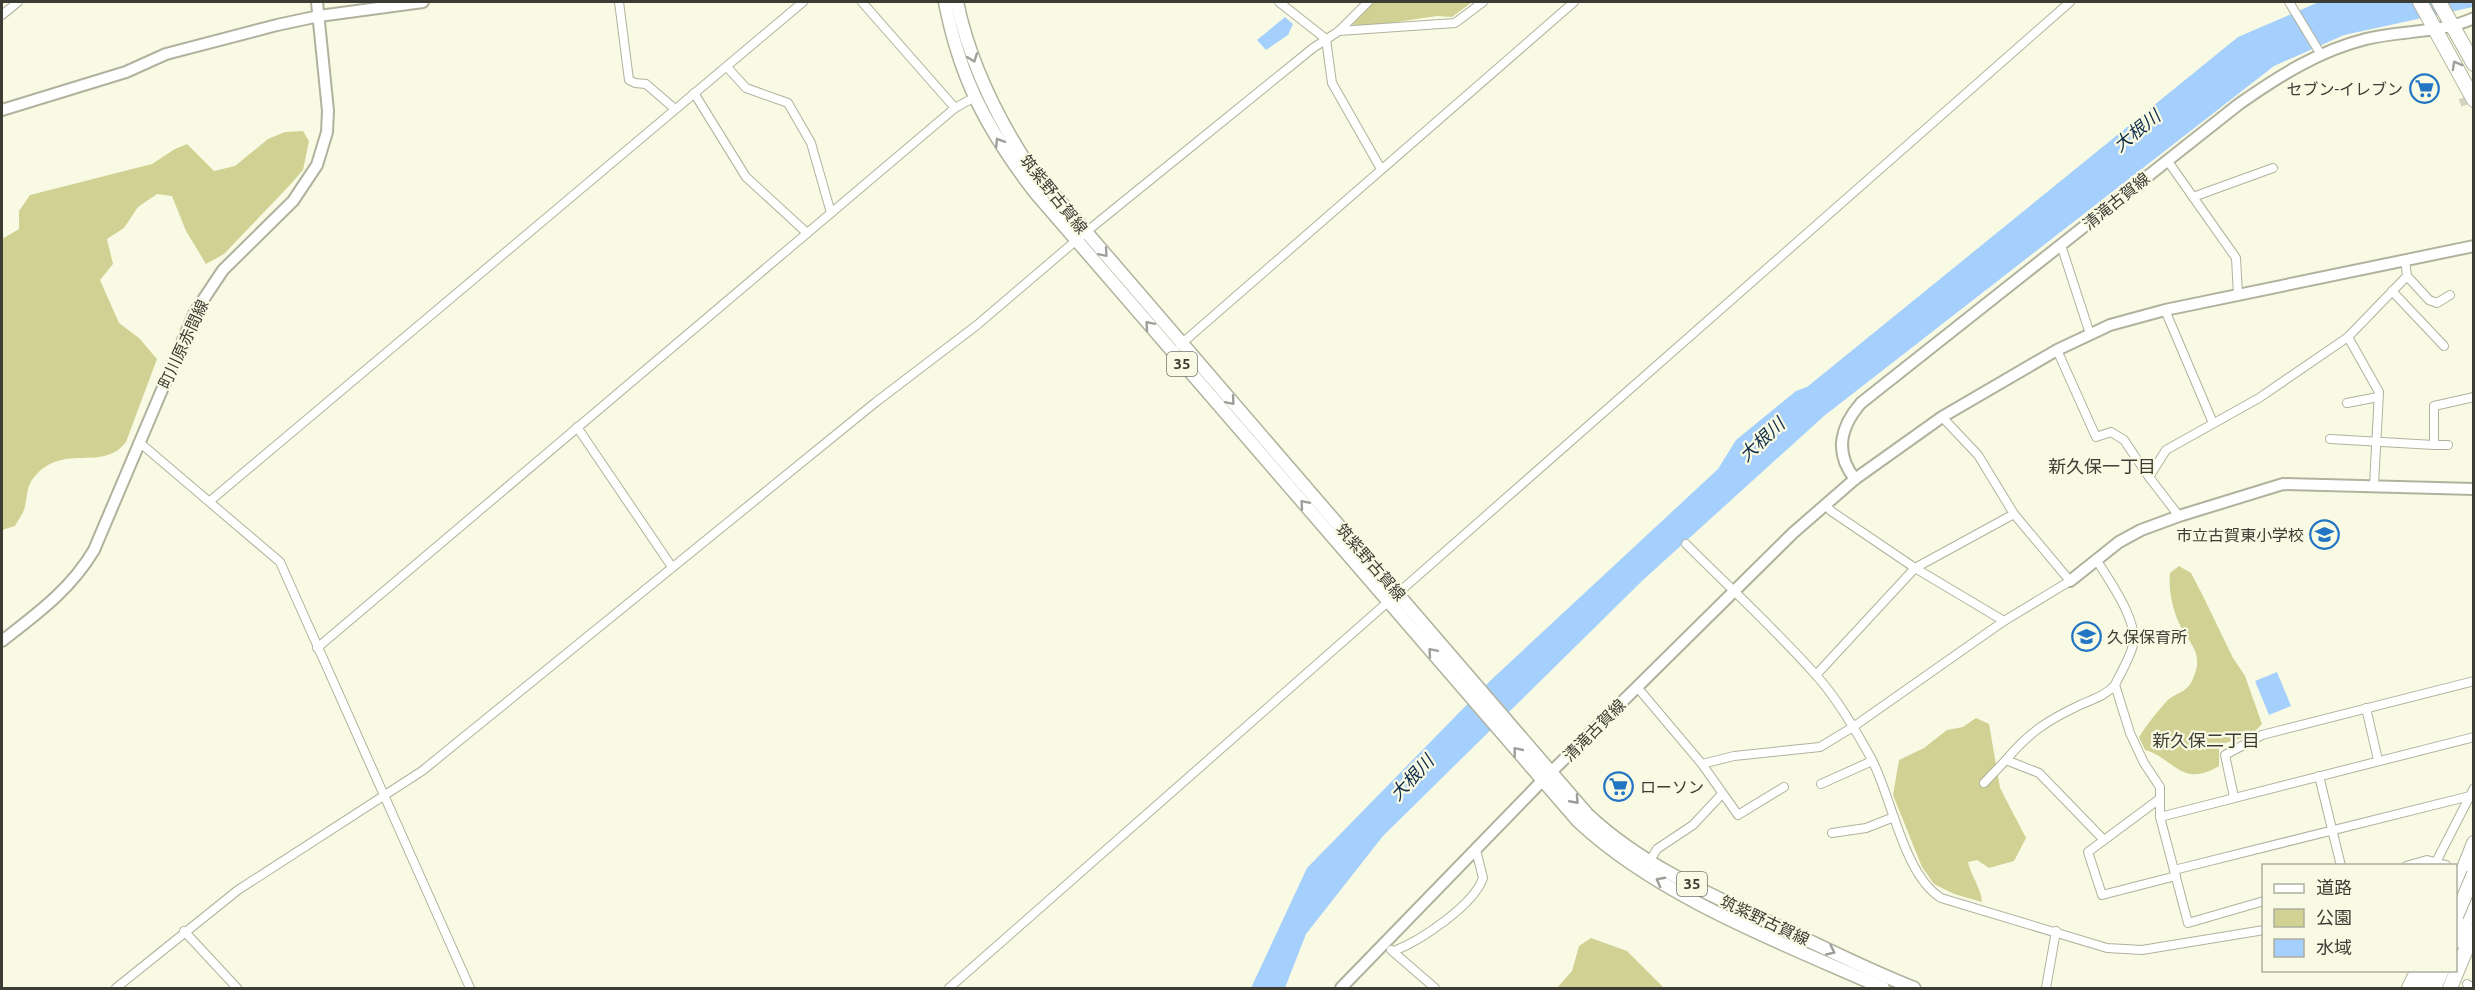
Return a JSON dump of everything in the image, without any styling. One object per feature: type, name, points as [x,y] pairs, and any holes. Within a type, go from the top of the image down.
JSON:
[{"type":"highway","points":[[2420,2],[2474,100]]},
{"type":"highway","points":[[2439,2],[2474,64]]},
{"type":"highway","points":[[2457,886],[2474,843]]},
{"type":"highway","points":[[2457,914],[2474,874]]},
{"type":"highway","points":[[2457,939],[2474,900]]},
{"type":"highway","points":[[2457,961],[2474,925]]},
{"type":"highway","points":[[2457,971],[2474,930]]},
{"type":"highway","points":[[2409,988],[2417,972]]},
{"type":"highway","points":[[2422,988],[2430,972]]},
{"type":"highway","points":[[2434,988],[2441,972]]},
{"type":"highway","points":[[2443,988],[2451,972]]},
{"type":"highway","points":[[2450,988],[2457,972]]},
{"type":"main road","name":"町川原赤間線","points":[[2,641],[62,593],[85,566],[203,299],[240,251],[293,201],[317,165],[327,132],[328,111],[317,2]]},
{"type":"main road","points":[[2,110],[29,99],[106,79],[166,54],[318,16],[423,2]]},
{"type":"main road","name":"筑紫野古賀線","points":[[945,2],[962,69],[973,98],[1016,167],[1076,242],[1177,348],[1505,727],[1551,772],[1608,834],[1649,862],[1749,913],[1914,988]]},
{"type":"main road","name":"筑紫野古賀線","points":[[957,2],[973,58],[1009,135],[1033,170],[1086,232],[1177,348]]},
{"type":"main road","name":"清滝古賀線","points":[[1855,479],[1841,453],[1841,439],[1852,413],[1861,403],[2239,104],[2319,51],[2474,18]]},
{"type":"main road","name":"清滝古賀線","points":[[1341,988],[1389,949],[1476,850],[1542,781],[1825,504],[1855,479],[1942,417],[2057,350],[2090,334],[2166,310],[2474,246]]},
{"type":"main road","points":[[2070,580],[2096,559],[2141,530],[2283,484],[2474,489]]},
{"type":"main road","name":"筑紫野古賀線","points":[[1505,727],[1542,781],[1601,843],[1641,872],[1745,925],[1883,988]]},
{"type":"street","points":[[2,15],[18,2]]},
{"type":"street","points":[[619,2],[629,80],[646,84],[675,109]]},
{"type":"street","points":[[210,501],[803,2]]},
{"type":"street","points":[[862,2],[955,108]]},
{"type":"street","points":[[1279,2],[1326,39],[1332,83],[1381,169]]},
{"type":"street","points":[[116,988],[184,931],[272,866],[422,771],[876,402],[977,325],[1086,232],[1326,39],[1339,31],[1368,2]]},
{"type":"street","points":[[1339,31],[1455,23],[1483,2]]},
{"type":"street","points":[[1177,348],[1574,2]]},
{"type":"street","points":[[949,988],[2070,2]]},
{"type":"street","points":[[2290,3],[2319,51]]},
{"type":"street","points":[[727,67],[746,88],[788,103],[811,143],[831,213]]},
{"type":"street","points":[[694,93],[746,177],[807,233]]},
{"type":"street","points":[[317,648],[955,108],[973,98]]},
{"type":"street","points":[[2167,160],[2236,258],[2238,295]]},
{"type":"street","points":[[2193,197],[2273,168]]},
{"type":"street","points":[[2061,245],[2090,334]]},
{"type":"street","points":[[2405,260],[2407,276],[2429,300],[2437,303],[2450,295]]},
{"type":"street","points":[[2149,477],[2166,450],[2259,398],[2348,337],[2407,276]]},
{"type":"street","points":[[2392,291],[2444,346]]},
{"type":"street","points":[[2166,310],[2213,423]]},
{"type":"street","points":[[2348,337],[2379,392],[2374,485]]},
{"type":"street","points":[[2057,350],[2096,437],[2111,432],[2124,440],[2179,516]]},
{"type":"street","points":[[2347,403],[2378,397]]},
{"type":"street","points":[[2434,445],[2434,406],[2474,397]]},
{"type":"street","points":[[1702,764],[1734,756],[1820,747],[1853,727],[2004,621],[2070,580],[2014,514],[1978,455],[1942,417]]},
{"type":"street","points":[[577,427],[672,567]]},
{"type":"street","points":[[2330,439],[2448,445]]},
{"type":"street","points":[[139,442],[280,562],[470,988]]},
{"type":"street","points":[[1825,504],[1831,511],[1915,568],[2004,621]]},
{"type":"street","points":[[1816,675],[1915,568],[2014,514]]},
{"type":"street","points":[[1686,544],[1816,675],[1853,727],[1872,761],[1916,870],[1930,891],[1962,905],[2107,948],[2142,950],[2262,930]]},
{"type":"street","points":[[1984,783],[2025,736],[2045,723],[2107,694],[2115,684],[2134,644],[2122,602],[2096,559]]},
{"type":"street","points":[[2234,797],[2225,755],[2262,735],[2474,681]]},
{"type":"street","points":[[2115,684],[2130,733],[2144,763],[2160,788],[2158,800],[2160,817],[2188,922],[2262,903]]},
{"type":"street","points":[[1637,687],[1702,764],[1738,815],[1784,787]]},
{"type":"street","points":[[2366,708],[2378,760]]},
{"type":"street","points":[[2160,817],[2474,737]]},
{"type":"street","points":[[2006,760],[2039,773],[2104,840]]},
{"type":"street","points":[[1821,784],[1872,761]]},
{"type":"street","points":[[2319,776],[2341,864]]},
{"type":"street","points":[[2413,864],[2427,860],[2436,864],[2474,788]]},
{"type":"street","points":[[1649,862],[1657,849],[1693,825],[1722,795]]},
{"type":"street","points":[[2158,800],[2088,852],[2102,895],[2332,829],[2470,796]]},
{"type":"street","points":[[1832,833],[1866,828],[1894,817]]},
{"type":"street","points":[[1389,949],[1407,946],[1473,896],[1483,878],[1476,850]]},
{"type":"street","points":[[184,931],[237,988]]},
{"type":"street","points":[[2046,988],[2056,931]]},
{"type":"street","points":[[1389,949],[1435,988]]},
{"type":"green space","points":[[1373,2],[1472,2],[1452,17],[1437,16],[1356,28],[1353,24]]},
{"type":"green space","points":[[303,131],[309,141],[303,170],[224,254],[206,264],[186,231],[172,196],[157,194],[138,207],[124,228],[107,239],[113,264],[100,280],[119,323],[139,338],[157,359],[126,442],[106,456],[71,458],[47,466],[30,483],[24,509],[15,526],[2,530],[2,239],[19,229],[19,211],[30,195],[152,164],[187,144],[214,171],[235,166],[268,139],[285,132]]},
{"type":"green space","points":[[2179,566],[2191,573],[2233,658],[2245,676],[2262,724],[2251,735],[2219,745],[2219,766],[2195,774],[2186,773],[2145,750],[2139,737],[2167,701],[2190,685],[2197,665],[2196,652],[2178,621],[2170,593],[2170,573]]},
{"type":"green space","points":[[1976,718],[1989,724],[2000,788],[2026,838],[2014,861],[1989,868],[1977,860],[1968,862],[1982,902],[1954,894],[1934,884],[1922,867],[1893,795],[1899,760],[1924,748],[1947,730],[1963,727]]},
{"type":"green space","points":[[1591,938],[1627,951],[1664,988],[1557,988],[1572,971],[1579,946]]},
{"type":"water","name":"大根川","points":[[2319,2],[2473,2],[2473,7],[2344,35],[2274,66],[1824,416],[1643,580],[1383,836],[1306,934],[1285,988],[1251,988],[1307,868],[1491,680],[1718,469],[1736,440],[1796,391],[1807,387],[2238,37]]},
{"type":"water","points":[[1285,17],[1293,24],[1288,35],[1266,50],[1257,40]]},
{"type":"water","points":[[2277,672],[2291,706],[2269,715],[2255,681]]},
{"type":"tunnel","points":[[2460,103],[2474,98]]},
{"type":"place","name":"セブン-イレブン","points":[[2424,89]]},
{"type":"place","name":"市立古賀東小学校","points":[[2325,535]]},
{"type":"place","name":"久保保育所","points":[[2086,637]]},
{"type":"place","name":"ローソン","points":[[1619,787]]},
{"type":"district","name":"新久保一丁目","points":[[2102,467]]},
{"type":"district","name":"新久保二丁目","points":[[2206,741]]}]
